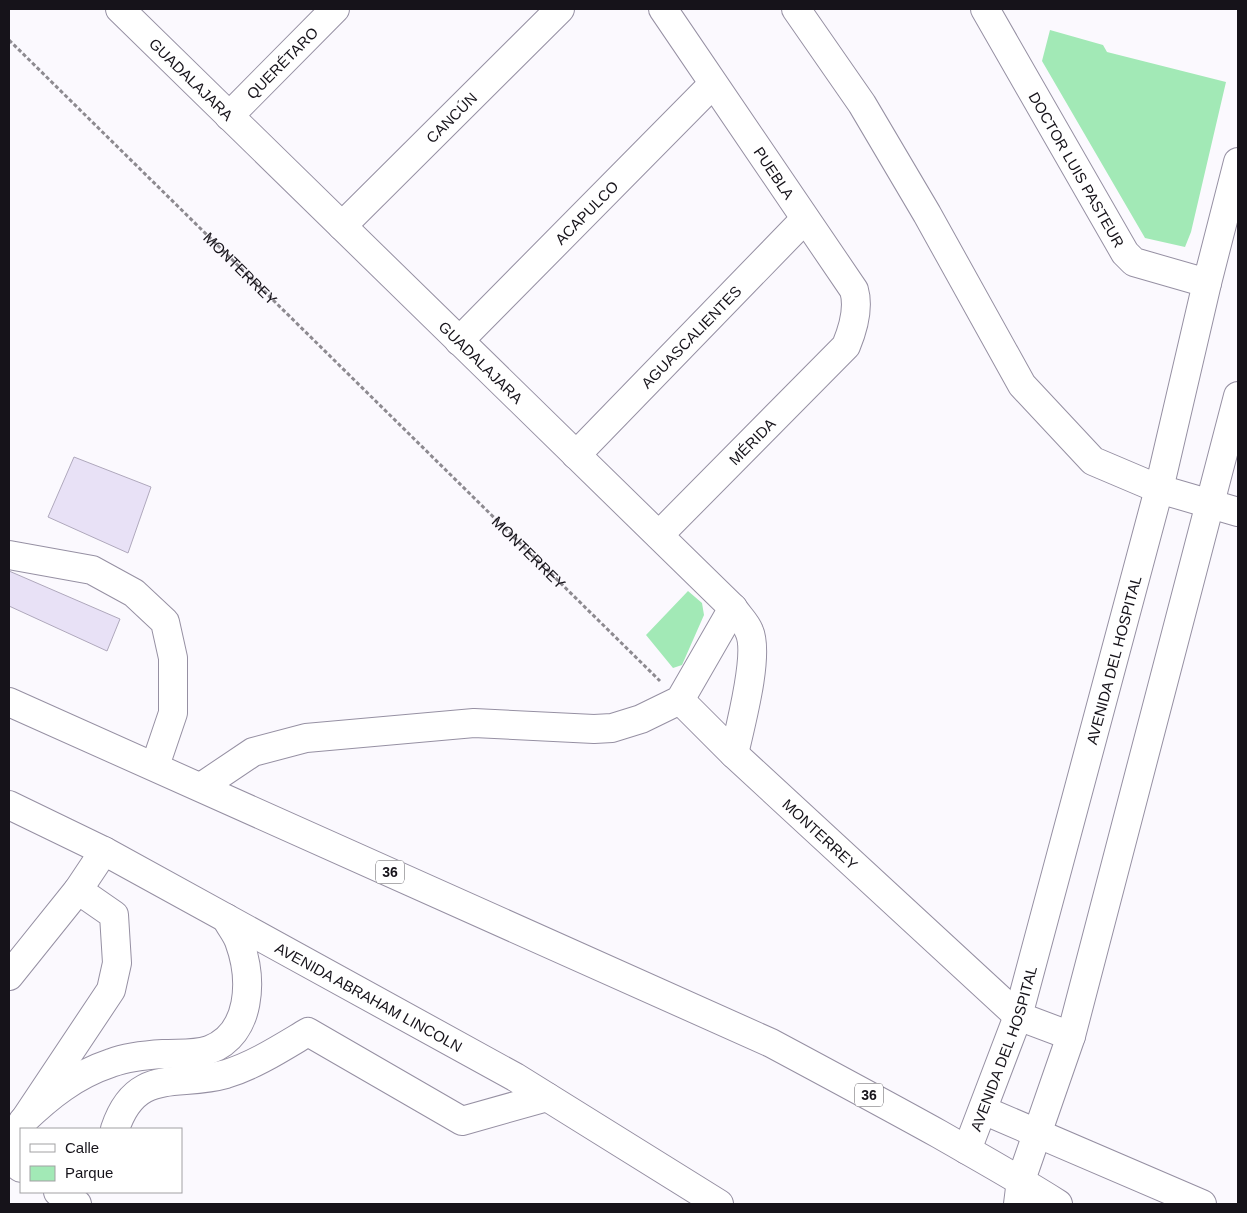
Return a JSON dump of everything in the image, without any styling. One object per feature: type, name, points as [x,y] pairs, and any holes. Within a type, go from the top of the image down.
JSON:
[{"type":"street","name":"GUADALAJARA","points":[[120,9],[733,608],[750,631],[753,648],[752,665],[734,754]]},
{"type":"street","name":"QUERÉTARO","points":[[229,116],[335,9]]},
{"type":"street","name":"CANCÚN","points":[[342,226],[560,9]]},
{"type":"street","name":"PUEBLA","points":[[663,9],[854,290],[856,307],[850,337],[846,346]]},
{"type":"street","points":[[796,9],[862,104],[927,214],[1022,385],[1093,461],[1158,489],[1238,512]]},
{"type":"street","name":"DOCTOR LUIS PASTEUR","points":[[993,12],[1125,253],[1134,262],[1208,282]]},
{"type":"street","name":"ACAPULCO","points":[[459,340],[713,84]]},
{"type":"street","name":"AVENIDA DEL HOSPITAL","points":[[967,1150],[1018,1016],[1158,489],[1208,282],[1232,218],[1238,162]]},
{"type":"street","name":"AGUASCALIENTES","points":[[576,455],[805,219]]},
{"type":"street","name":"MÉRIDA","points":[[659,535],[846,346]]},
{"type":"street","points":[[1019,1192],[1071,1036],[1238,396]]},
{"type":"street","points":[[9,555],[92,570],[134,593],[165,622],[173,658],[173,714],[155,766]]},
{"type":"street","points":[[200,787],[254,752],[306,738],[474,723],[594,729],[612,728],[641,719],[680,700],[733,608]]},
{"type":"street","name":"MONTERREY","points":[[680,700],[734,754],[1018,1016],[1071,1036]]},
{"type":"street","name":"36","points":[[9,702],[771,1043],[967,1150]]},
{"type":"street","name":"AVENIDA ABRAHAM LINCOLN","points":[[9,805],[104,852],[515,1077],[719,1204]]},
{"type":"street","points":[[9,976],[78,890],[104,852]]},
{"type":"street","points":[[16,1132],[111,990],[117,963],[114,915],[78,890]]},
{"type":"street","points":[[16,1132],[46,1100],[67,1083],[97,1068],[112,1062],[137,1057],[184,1054],[208,1050],[225,1042],[237,1028],[245,1011],[246,987],[244,961],[239,940],[226,918]]},
{"type":"street","points":[[115,1128],[121,1114],[132,1098],[148,1086],[171,1080],[224,1074],[254,1063],[308,1032],[462,1121],[547,1097]]},
{"type":"street","points":[[983,1110],[1202,1204]]},
{"type":"street","points":[[967,1150],[1019,1192],[1058,1204]]},
{"type":"street","points":[[9,1159],[20,1168]]},
{"type":"street","points":[[60,1193],[77,1204]]},
{"type":"path","name":"MONTERREY","points":[[9,40],[680,700]]},
{"type":"green space","points":[[1050,30],[1103,45],[1107,52],[1226,82],[1191,232],[1185,247],[1145,238],[1042,61]]},
{"type":"green space","points":[[688,591],[702,603],[704,615],[682,665],[673,668],[646,635]]},
{"type":"building","points":[[74,457],[151,487],[128,553],[48,517]]},
{"type":"building","points":[[9,571],[120,619],[107,651],[9,606]]}]
